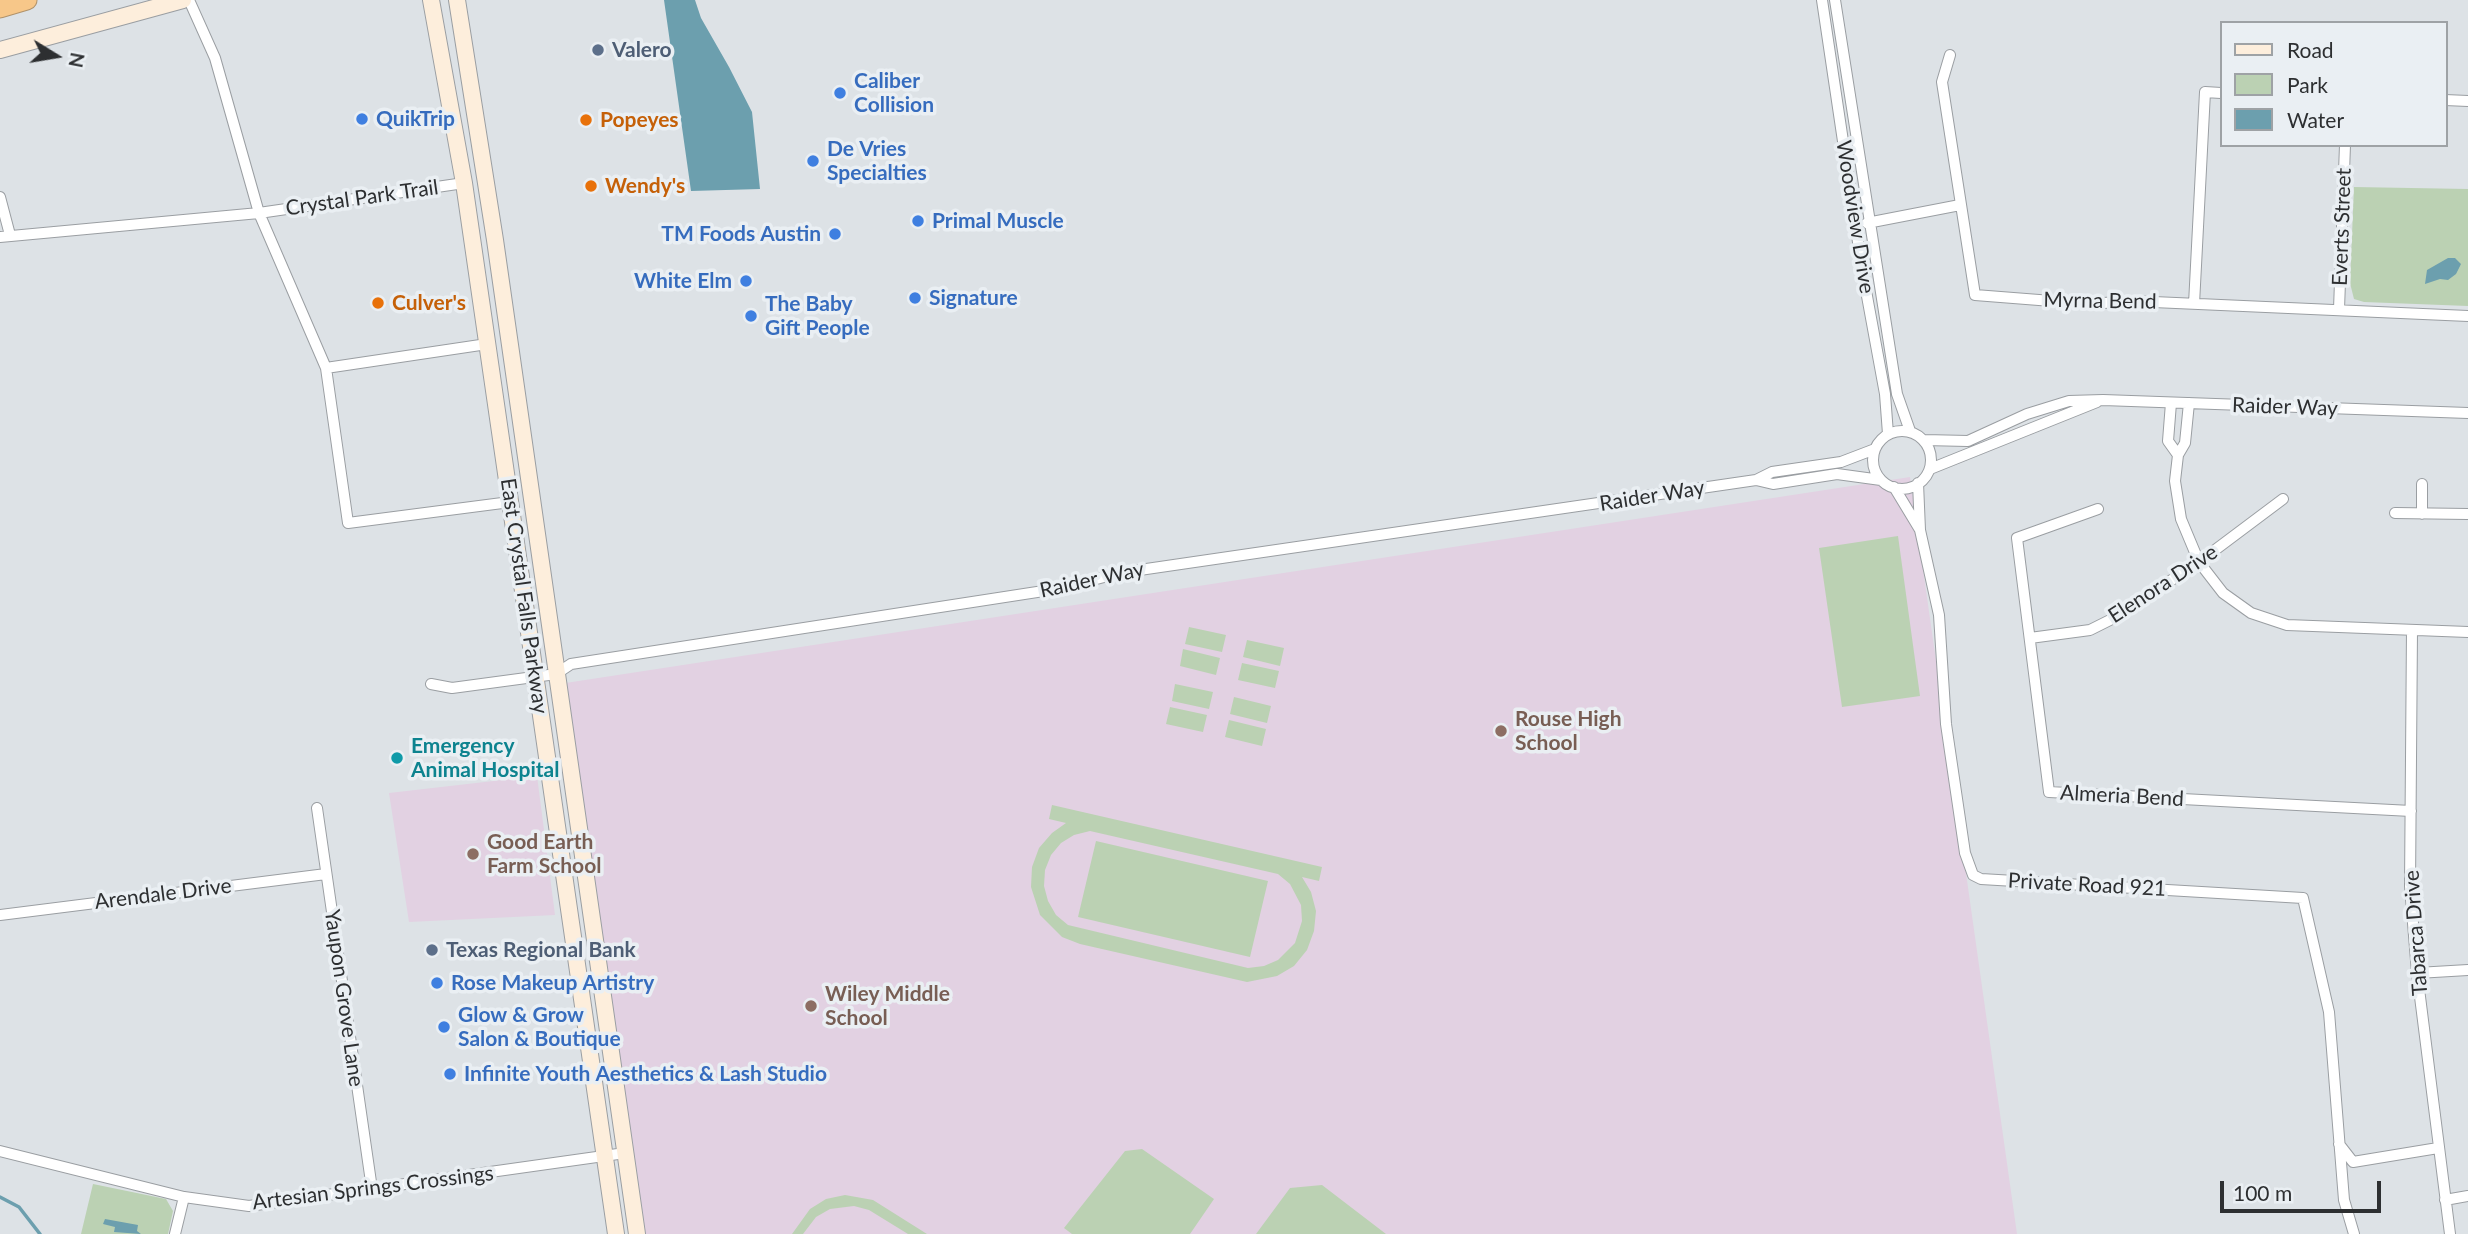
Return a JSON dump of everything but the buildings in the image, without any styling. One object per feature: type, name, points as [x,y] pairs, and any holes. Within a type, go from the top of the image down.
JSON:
[{"type":"highway","points":[[0,8],[27,0]]},
{"type":"main road","points":[[0,50],[183,0]]},
{"type":"main road","name":"East Crystal Falls Parkway","points":[[431,0],[464,183],[616,1234]]},
{"type":"main road","name":"East Crystal Falls Parkway","points":[[459,0],[459,17],[470,68],[637,1234]]},
{"type":"main road","points":[[487,344],[509,341]]},
{"type":"main road","points":[[510,502],[530,499]]},
{"type":"main road","points":[[570,922],[591,919]]},
{"type":"street","points":[[189,0],[215,58],[259,213],[326,368],[348,523],[510,502]]},
{"type":"street","name":"Woodview Drive","points":[[1822,0],[1855,225],[1885,394],[1888,435]]},
{"type":"street","name":"Woodview Drive","points":[[1835,0],[1897,394],[1910,431]]},
{"type":"street","name":"Myrna Bend","points":[[1950,55],[1942,82],[1975,295],[2090,304],[2131,301],[2468,316]]},
{"type":"street","points":[[2194,303],[2205,92],[2220,93]]},
{"type":"street","points":[[2447,100],[2468,101]]},
{"type":"street","name":"Everts Street","points":[[2339,309],[2345,147]]},
{"type":"street","name":"Crystal Park Trail","points":[[5,236],[259,213],[464,183]]},
{"type":"street","points":[[0,197],[5,236]]},
{"type":"street","points":[[1855,225],[1960,205]]},
{"type":"street","points":[[326,368],[487,344]]},
{"type":"street","name":"Raider Way","points":[[1930,469],[2103,400]]},
{"type":"street","name":"Raider Way","points":[[1924,440],[1968,441],[2027,414],[2069,401],[2468,413]]},
{"type":"street","points":[[2171,403],[2168,441],[2178,455]]},
{"type":"street","points":[[2189,403],[2185,443],[2178,455],[2175,481],[2181,519],[2199,562],[2223,593],[2251,613],[2287,625],[2468,632]]},
{"type":"street","points":[[1910,431],[1924,440],[1931,458],[1930,469],[1919,483],[1910,487],[1894,487],[1881,480],[1874,467],[1875,449],[1888,435],[1910,431]]},
{"type":"street","name":"Raider Way","points":[[431,684],[452,688],[556,674],[570,664],[1063,588],[1158,567],[1756,480],[1772,472],[1841,462],[1875,449]]},
{"type":"street","name":"Raider Way","points":[[1756,480],[1773,484],[1837,474],[1881,480]]},
{"type":"street","name":"Private Road 921","points":[[1919,483],[1920,530],[1940,615],[1946,724],[1965,853],[1973,875],[1981,879],[2303,898],[2329,1012],[2344,1200],[2354,1234]]},
{"type":"street","points":[[2422,484],[2422,514]]},
{"type":"street","name":"Private Road 921","points":[[1894,487],[1920,530]]},
{"type":"street","name":"Elenora Drive","points":[[2029,638],[2090,630],[2112,619],[2199,562],[2283,499]]},
{"type":"street","name":"Almeria Bend","points":[[2098,509],[2017,538],[2049,792],[2411,811]]},
{"type":"street","points":[[2395,513],[2468,514]]},
{"type":"street","name":"Tabarca Drive","points":[[2412,629],[2410,886],[2417,973],[2450,1234]]},
{"type":"street","name":"Yaupon Grove Lane","points":[[317,808],[372,1189]]},
{"type":"street","name":"Arendale Drive","points":[[0,915],[326,874]]},
{"type":"street","points":[[2417,973],[2468,970]]},
{"type":"street","points":[[2338,1142],[2353,1162],[2438,1148]]},
{"type":"street","name":"Artesian Springs Crossings","points":[[0,1151],[184,1197],[249,1206],[625,1153]]},
{"type":"street","points":[[2445,1200],[2468,1196]]},
{"type":"street","points":[[175,1234],[184,1197]]},
{"type":"shaded area","name":"Rouse High School","points":[[1910,477],[2017,1234],[645,1234],[559,684]]},
{"type":"shaded area","name":"Good Earth Farm School","points":[[537,776],[555,915],[409,922],[389,793]]},
{"type":"green space","points":[[2354,187],[2468,189],[2468,306],[2364,302],[2354,299],[2350,283]]},
{"type":"green space","points":[[1898,536],[1920,696],[1842,707],[1819,548]]},
{"type":"green space","points":[[1189,627],[1226,635],[1222,652],[1185,644]]},
{"type":"green space","points":[[1247,640],[1284,648],[1280,666],[1243,657]]},
{"type":"green space","points":[[1183,649],[1220,658],[1216,675],[1180,666]]},
{"type":"green space","points":[[1242,663],[1279,671],[1275,688],[1238,680]]},
{"type":"green space","points":[[1175,684],[1213,692],[1209,709],[1172,701]]},
{"type":"green space","points":[[1234,697],[1271,706],[1267,723],[1230,714]]},
{"type":"green space","points":[[1170,707],[1207,715],[1203,732],[1166,724]]},
{"type":"green space","points":[[1229,720],[1266,729],[1262,746],[1225,737]]},
{"type":"green space","points":[[1052,805],[1322,867],[1319,881],[1302,877],[1311,892],[1316,911],[1314,931],[1307,950],[1294,966],[1277,976],[1247,982],[1080,944],[1062,937],[1040,915],[1031,887],[1032,867],[1039,848],[1052,833],[1066,823],[1049,819]],"holes":[[[1090,831],[1278,874],[1290,884],[1301,905],[1302,921],[1295,943],[1278,960],[1264,966],[1248,968],[1068,925],[1056,915],[1044,886],[1045,870],[1051,855],[1061,843],[1074,835]]]},
{"type":"green space","points":[[1096,841],[1268,881],[1250,957],[1078,917]]},
{"type":"green space","points":[[1142,1149],[1214,1199],[1190,1234],[1072,1234],[1064,1228],[1125,1151]]},
{"type":"green space","points":[[93,1184],[166,1199],[173,1211],[168,1234],[81,1234]]},
{"type":"green space","points":[[1322,1185],[1386,1234],[1256,1234],[1290,1188]]},
{"type":"green space","points":[[845,1195],[873,1200],[927,1234],[908,1234],[869,1210],[854,1206],[830,1209],[816,1217],[803,1234],[792,1234],[810,1209],[826,1199]]},
{"type":"water","points":[[664,0],[695,0],[701,18],[752,112],[760,189],[691,191]]},
{"type":"water","points":[[2448,258],[2455,258],[2461,264],[2456,274],[2448,280],[2440,279],[2425,284],[2427,270]]},
{"type":"water","points":[[105,1219],[138,1225],[137,1231],[141,1234],[114,1232],[115,1227],[103,1224]]},
{"type":"waterway","points":[[0,1197],[19,1207],[40,1234]]},
{"type":"place","name":"Valero","points":[[598,50]]},
{"type":"place","name":"Caliber Collision","points":[[840,93]]},
{"type":"place","name":"QuikTrip","points":[[362,119]]},
{"type":"place","name":"Popeyes","points":[[586,120]]},
{"type":"place","name":"De Vries Specialties","points":[[813,161]]},
{"type":"place","name":"Wendy's","points":[[591,186]]},
{"type":"place","name":"Primal Muscle","points":[[918,221]]},
{"type":"place","name":"TM Foods Austin","points":[[835,234]]},
{"type":"place","name":"White Elm","points":[[746,281]]},
{"type":"place","name":"Signature","points":[[915,298]]},
{"type":"place","name":"Culver's","points":[[378,303]]},
{"type":"place","name":"The Baby Gift People","points":[[751,316]]},
{"type":"place","name":"Rouse High School","points":[[1501,731]]},
{"type":"place","name":"Emergency Animal Hospital","points":[[397,758]]},
{"type":"place","name":"Good Earth Farm School","points":[[473,854]]},
{"type":"place","name":"Texas Regional Bank","points":[[432,950]]},
{"type":"place","name":"Rose Makeup Artistry","points":[[437,983]]},
{"type":"place","name":"Wiley Middle School","points":[[811,1006]]},
{"type":"place","name":"Glow & Grow Salon & Boutique","points":[[444,1027]]},
{"type":"place","name":"Infinite Youth Aesthetics & Lash Studio","points":[[450,1074]]}]
